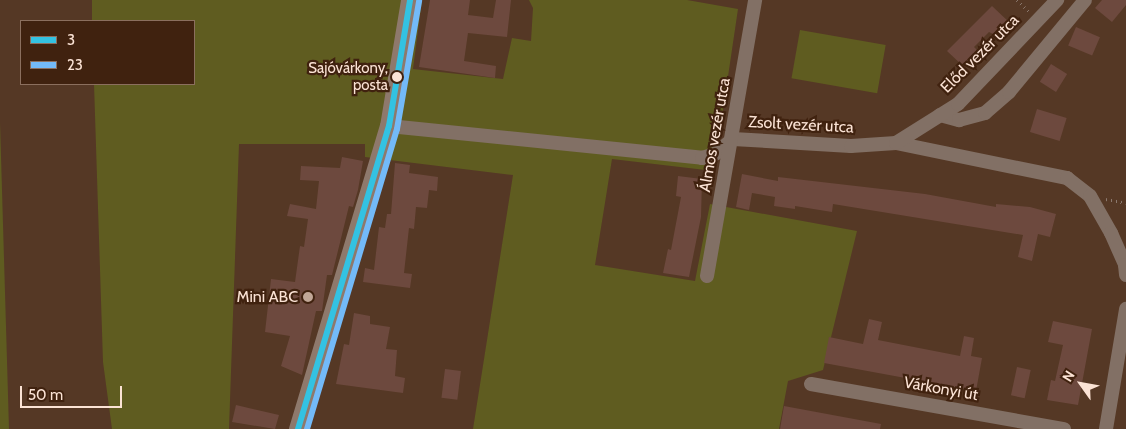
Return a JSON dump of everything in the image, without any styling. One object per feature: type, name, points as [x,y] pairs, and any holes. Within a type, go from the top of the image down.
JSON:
[{"type":"street","points":[[298,429],[388,126],[410,0]]},
{"type":"street","name":"Álmos vezér utca","points":[[706,276],[733,139],[755,0]]},
{"type":"street","name":"Előd vezér utca","points":[[896,143],[958,104],[1057,0]]},
{"type":"street","points":[[940,116],[959,120],[985,113],[1009,92],[1085,0]]},
{"type":"street","name":"Zsolt vezér utca","points":[[388,126],[702,158],[715,154],[733,139],[851,146],[896,143],[1067,178],[1090,196],[1111,233],[1125,265],[1126,275]]},
{"type":"street","points":[[1106,429],[1126,309]]},
{"type":"street","name":"Várkonyi út","points":[[811,384],[1064,429]]},
{"type":"shaded area","points":[[92,0],[422,0],[413,69],[503,79],[512,38],[531,41],[533,8],[529,0],[687,0],[738,9],[714,171],[612,159],[595,265],[695,281],[710,204],[857,231],[823,370],[788,381],[779,429],[473,429],[513,175],[365,157],[365,144],[239,144],[229,429],[112,429],[103,362],[94,85],[195,85],[195,20],[92,20]]},
{"type":"shaded area","points":[[800,30],[886,45],[877,93],[791,78]]},
{"type":"shaded area","points":[[0,122],[9,429],[0,429]]},
{"type":"building","points":[[430,0],[470,0],[468,15],[493,18],[496,0],[511,0],[507,37],[468,33],[464,61],[496,66],[495,78],[419,67]]},
{"type":"building","points":[[1102,0],[1126,0],[1126,5],[1112,22],[1095,8]]},
{"type":"building","points":[[992,6],[1010,23],[997,36],[989,32],[974,47],[978,51],[964,67],[947,51]]},
{"type":"building","points":[[1076,27],[1100,37],[1092,56],[1068,45]]},
{"type":"building","points":[[1051,64],[1067,74],[1056,92],[1040,82]]},
{"type":"building","points":[[1037,109],[1067,118],[1060,141],[1030,132]]},
{"type":"building","points":[[342,157],[363,161],[358,190],[353,207],[349,206],[332,275],[327,275],[322,311],[316,311],[302,375],[281,366],[290,336],[265,332],[271,279],[295,282],[300,246],[304,247],[308,219],[287,216],[290,204],[316,209],[319,181],[300,180],[301,166],[340,168]]},
{"type":"building","points":[[395,163],[410,165],[409,173],[438,177],[437,191],[429,190],[427,208],[416,207],[414,229],[409,228],[404,273],[412,274],[410,288],[363,282],[365,268],[374,270],[379,227],[385,228],[387,214],[391,214]]},
{"type":"building","points":[[742,174],[778,181],[778,177],[925,194],[996,207],[996,204],[1030,207],[1056,214],[1050,237],[1038,234],[1032,261],[1018,257],[1023,235],[833,204],[832,212],[795,206],[795,209],[774,206],[775,197],[752,193],[749,210],[736,207]]},
{"type":"building","points":[[678,176],[702,179],[701,217],[689,277],[663,273],[668,249],[671,250],[681,197],[676,196]]},
{"type":"building","points":[[354,313],[370,316],[370,324],[390,327],[386,349],[397,350],[395,376],[405,378],[403,393],[336,384],[344,344],[349,345]]},
{"type":"building","points":[[869,319],[882,322],[878,340],[960,356],[964,336],[974,338],[971,356],[982,358],[976,391],[824,363],[829,337],[863,344]]},
{"type":"building","points":[[1053,321],[1092,329],[1078,405],[1047,400],[1051,380],[1055,381],[1063,345],[1048,342]]},
{"type":"building","points":[[1017,367],[1031,370],[1025,398],[1011,395]]},
{"type":"building","points":[[445,369],[461,371],[457,400],[441,398]]},
{"type":"building","points":[[236,405],[279,415],[275,429],[232,422]]},
{"type":"building","points":[[784,406],[881,424],[880,429],[780,429]]},
{"type":"transit line","name":"3","points":[[298,429],[389,126],[410,0]]},
{"type":"transit line","name":"23","points":[[307,429],[397,129],[419,1]]},
{"type":"place","name":"Sajóvárkony, posta","points":[[397,77]]},
{"type":"place","name":"Mini ABC","points":[[308,297]]}]
